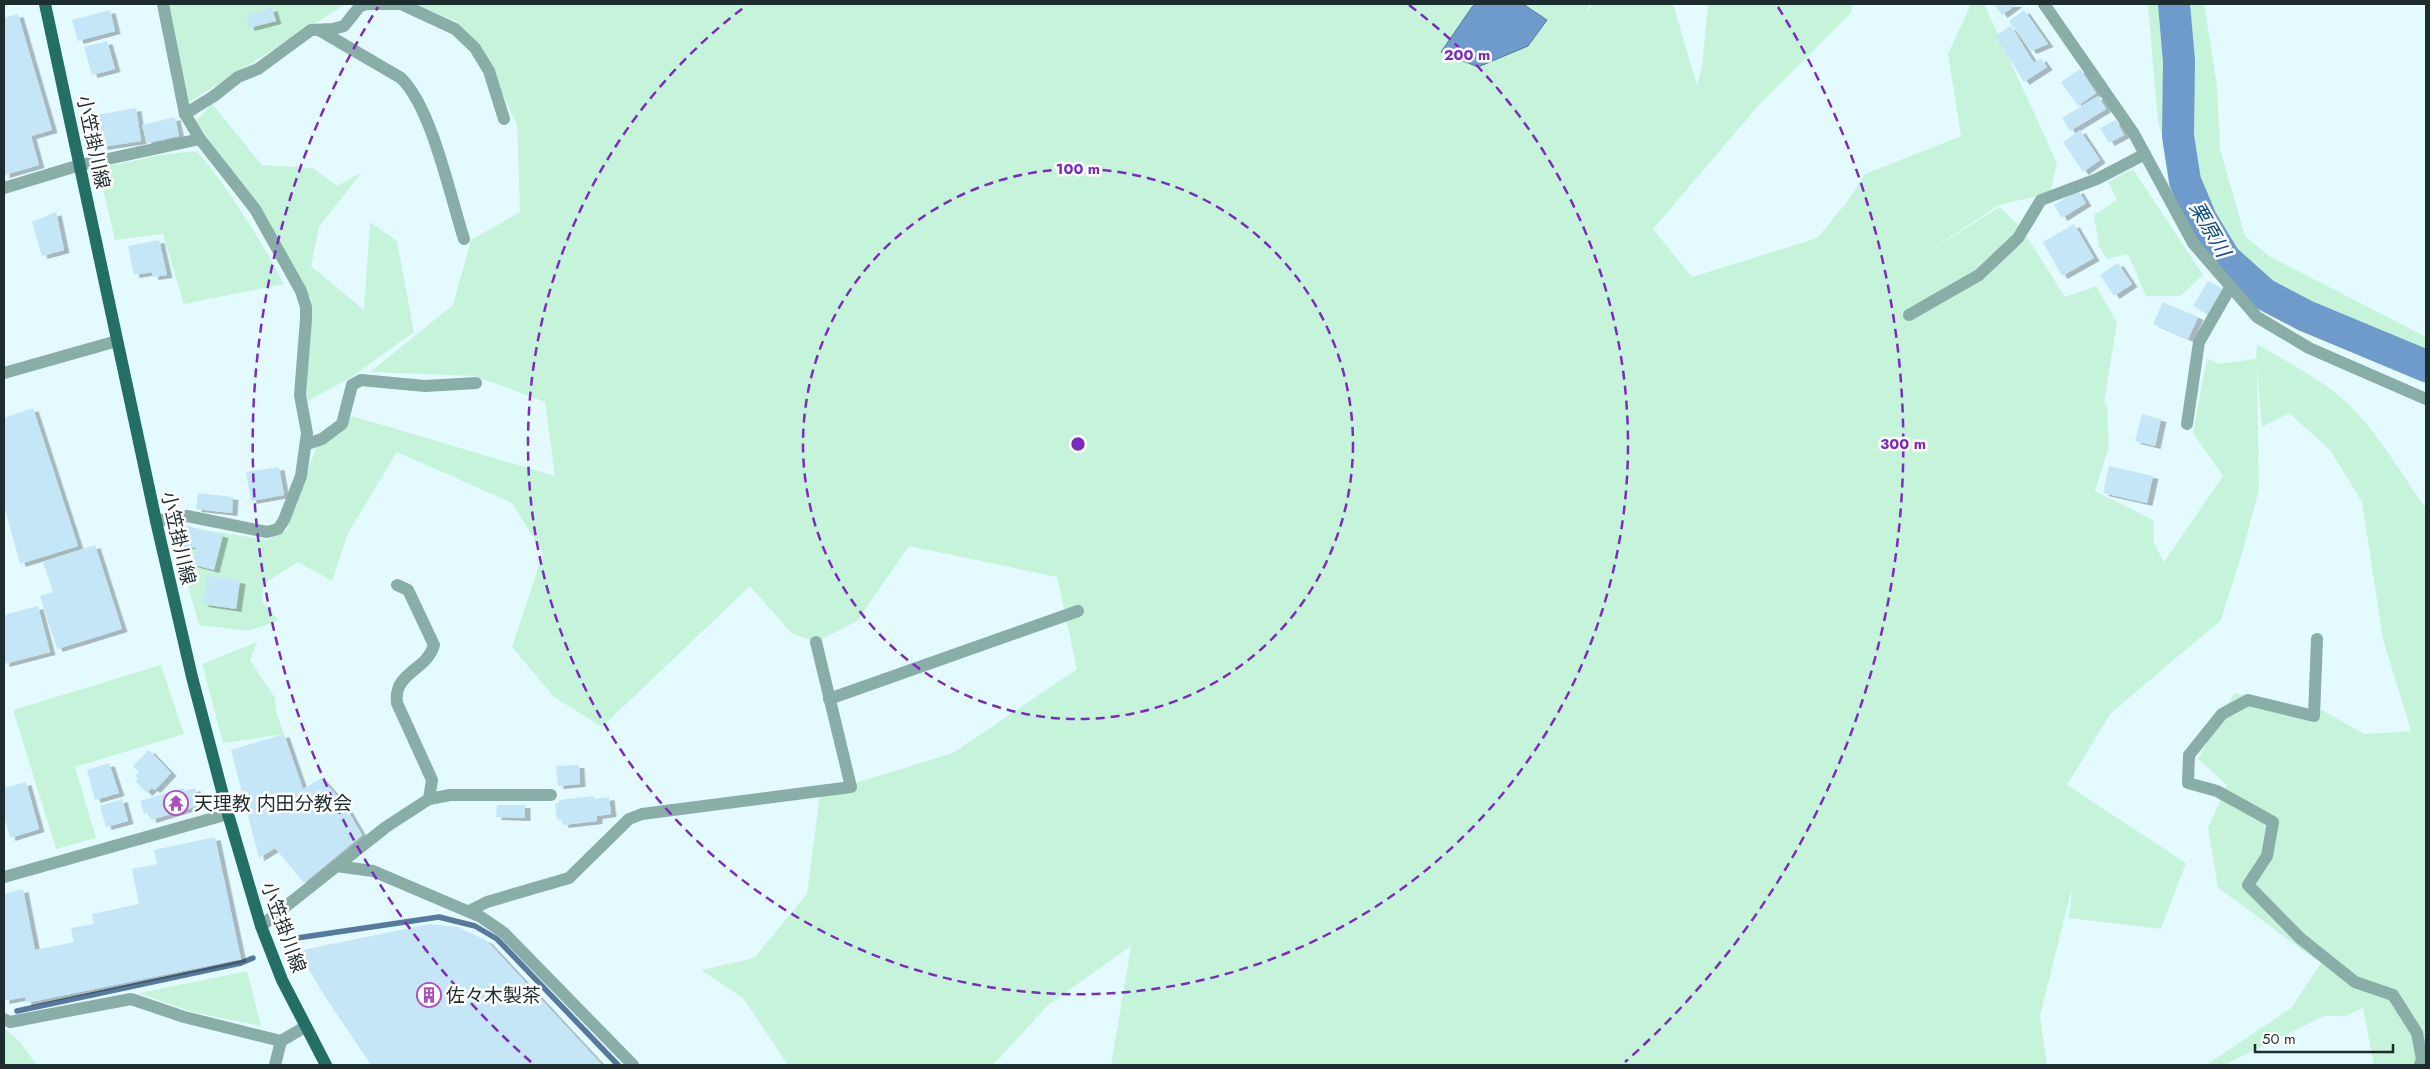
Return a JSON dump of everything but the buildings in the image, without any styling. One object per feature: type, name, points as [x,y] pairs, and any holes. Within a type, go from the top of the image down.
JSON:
[{"type":"main road","name":"小笠掛川線","points":[[45,4],[156,521],[192,677],[228,814],[261,926],[282,980],[326,1065]]},
{"type":"street","points":[[156,521],[187,516],[267,532],[278,529],[284,520],[301,476],[307,444],[307,433],[300,395],[306,319],[306,307],[301,291],[255,209],[200,139],[185,114],[163,4]]},
{"type":"street","points":[[185,114],[214,96],[238,77],[258,69],[312,30],[332,30],[344,26],[360,6],[400,4],[456,29],[475,48],[489,71],[504,119]]},
{"type":"street","points":[[2044,4],[2134,134],[2193,243],[2230,288],[2257,316],[2309,348],[2426,399]]},
{"type":"street","points":[[318,29],[408,84],[426,116],[464,239]]},
{"type":"street","points":[[4,188],[80,165],[200,139]]},
{"type":"street","points":[[1909,315],[1980,275],[2018,238],[2041,200],[2098,179],[2145,154]]},
{"type":"street","points":[[2187,424],[2199,342],[2230,288]]},
{"type":"street","points":[[4,373],[118,341]]},
{"type":"street","points":[[307,444],[322,439],[342,424],[352,385],[361,380],[425,386],[476,384]]},
{"type":"street","points":[[398,585],[408,590],[434,645],[431,656],[399,684],[396,693],[396,703],[432,780],[429,799]]},
{"type":"street","points":[[829,699],[1078,612]]},
{"type":"street","points":[[2318,639],[2314,716],[2248,700],[2222,714],[2189,755],[2188,783],[2217,792],[2274,822],[2267,856],[2248,885],[2300,938],[2356,982],[2393,995],[2417,1034],[2422,1059],[2420,1065]]},
{"type":"street","points":[[469,912],[487,902],[569,878],[629,818],[642,814],[851,787],[816,642]]},
{"type":"street","points":[[261,926],[386,827],[429,799],[450,795],[551,795]]},
{"type":"street","points":[[4,876],[228,814]]},
{"type":"street","points":[[336,866],[373,871],[469,912],[504,933],[633,1065]]},
{"type":"street","points":[[4,1019],[10,1022],[131,999],[184,1017],[281,1041],[305,1027]]},
{"type":"street","points":[[275,1065],[281,1041]]},
{"type":"green space","points":[[169,4],[346,4],[189,102]]},
{"type":"green space","points":[[412,4],[1590,4],[1585,14],[1592,4],[1673,4],[1697,85],[1702,66],[1708,4],[1853,4],[1851,13],[1759,105],[1653,229],[1692,277],[1817,238],[1847,202],[1865,174],[1961,136],[1948,54],[1971,4],[1984,4],[2057,163],[2050,193],[1999,205],[1921,256],[2000,207],[2022,229],[2065,297],[2096,286],[2117,322],[2104,403],[2107,406],[2109,446],[2095,491],[2153,520],[2154,543],[2164,562],[2223,476],[2193,433],[2207,358],[2218,364],[2256,359],[2257,344],[2315,379],[2347,403],[2379,440],[2426,508],[2426,1065],[2374,1065],[2363,1008],[2345,1016],[2324,1016],[2224,1065],[2206,1065],[2291,1008],[2321,963],[2218,888],[2208,828],[2227,785],[2198,759],[2234,693],[2288,705],[2308,712],[2322,710],[2364,734],[2411,731],[2383,639],[2362,502],[2330,450],[2289,413],[2262,427],[2257,367],[2259,489],[2243,550],[2221,620],[2111,713],[2067,785],[2186,863],[2161,929],[2069,918],[2072,888],[2040,1016],[2047,1065],[1111,1065],[1131,946],[1048,1005],[993,1065],[788,1065],[743,998],[701,970],[754,958],[807,894],[820,794],[953,753],[1077,669],[1057,577],[909,546],[857,621],[816,642],[791,633],[750,586],[602,727],[554,697],[512,647],[543,553],[512,503],[397,452],[348,533],[332,581],[298,562],[263,584],[262,602],[279,620],[249,631],[199,625],[171,527],[193,528],[267,540],[287,530],[316,448],[335,436],[352,416],[555,476],[545,402],[475,376],[370,372],[453,305],[471,240],[520,212],[517,125],[481,48],[456,21]]},
{"type":"green space","points":[[2148,4],[2204,4],[2217,85],[2220,149],[2245,236],[2269,256],[2426,337],[2426,384],[2296,327],[2243,291],[2215,259],[2193,228],[2158,122]]},
{"type":"green space","points":[[212,104],[262,165],[313,168],[337,186],[362,172],[319,227],[311,266],[364,310],[370,222],[397,241],[414,332],[350,378],[306,402],[311,299],[259,213],[196,121]]},
{"type":"green space","points":[[197,151],[244,215],[284,284],[184,304],[163,234],[115,240],[98,168],[167,154]]},
{"type":"green space","points":[[2133,169],[2203,275],[2180,296],[2146,296],[2128,254],[2107,259],[2099,247],[2094,215],[2117,200],[2108,182]]},
{"type":"green space","points":[[257,642],[250,660],[275,698],[276,712],[284,734],[223,743],[202,664]]},
{"type":"green space","points":[[161,665],[184,734],[75,767],[96,838],[56,849],[13,710]]},
{"type":"green space","points":[[247,971],[261,1026],[192,1012],[139,993]]},
{"type":"green space","points":[[4,1028],[19,1041],[37,1065],[4,1065]]},
{"type":"water","points":[[1477,4],[1523,4],[1547,20],[1528,46],[1478,67],[1441,52],[1472,7]]},
{"type":"waterway","name":"栗原川","points":[[2174,4],[2179,61],[2178,136],[2185,181],[2201,219],[2225,259],[2264,294],[2306,316],[2426,366]]},
{"type":"waterway","points":[[297,938],[439,917],[475,926],[497,939],[618,1065]]},
{"type":"waterway","points":[[17,1011],[241,963],[253,958]]},
{"type":"place","name":"天理教 内田分教会","points":[[176,803]]},
{"type":"place","name":"佐々木製茶","points":[[429,995]]}]
